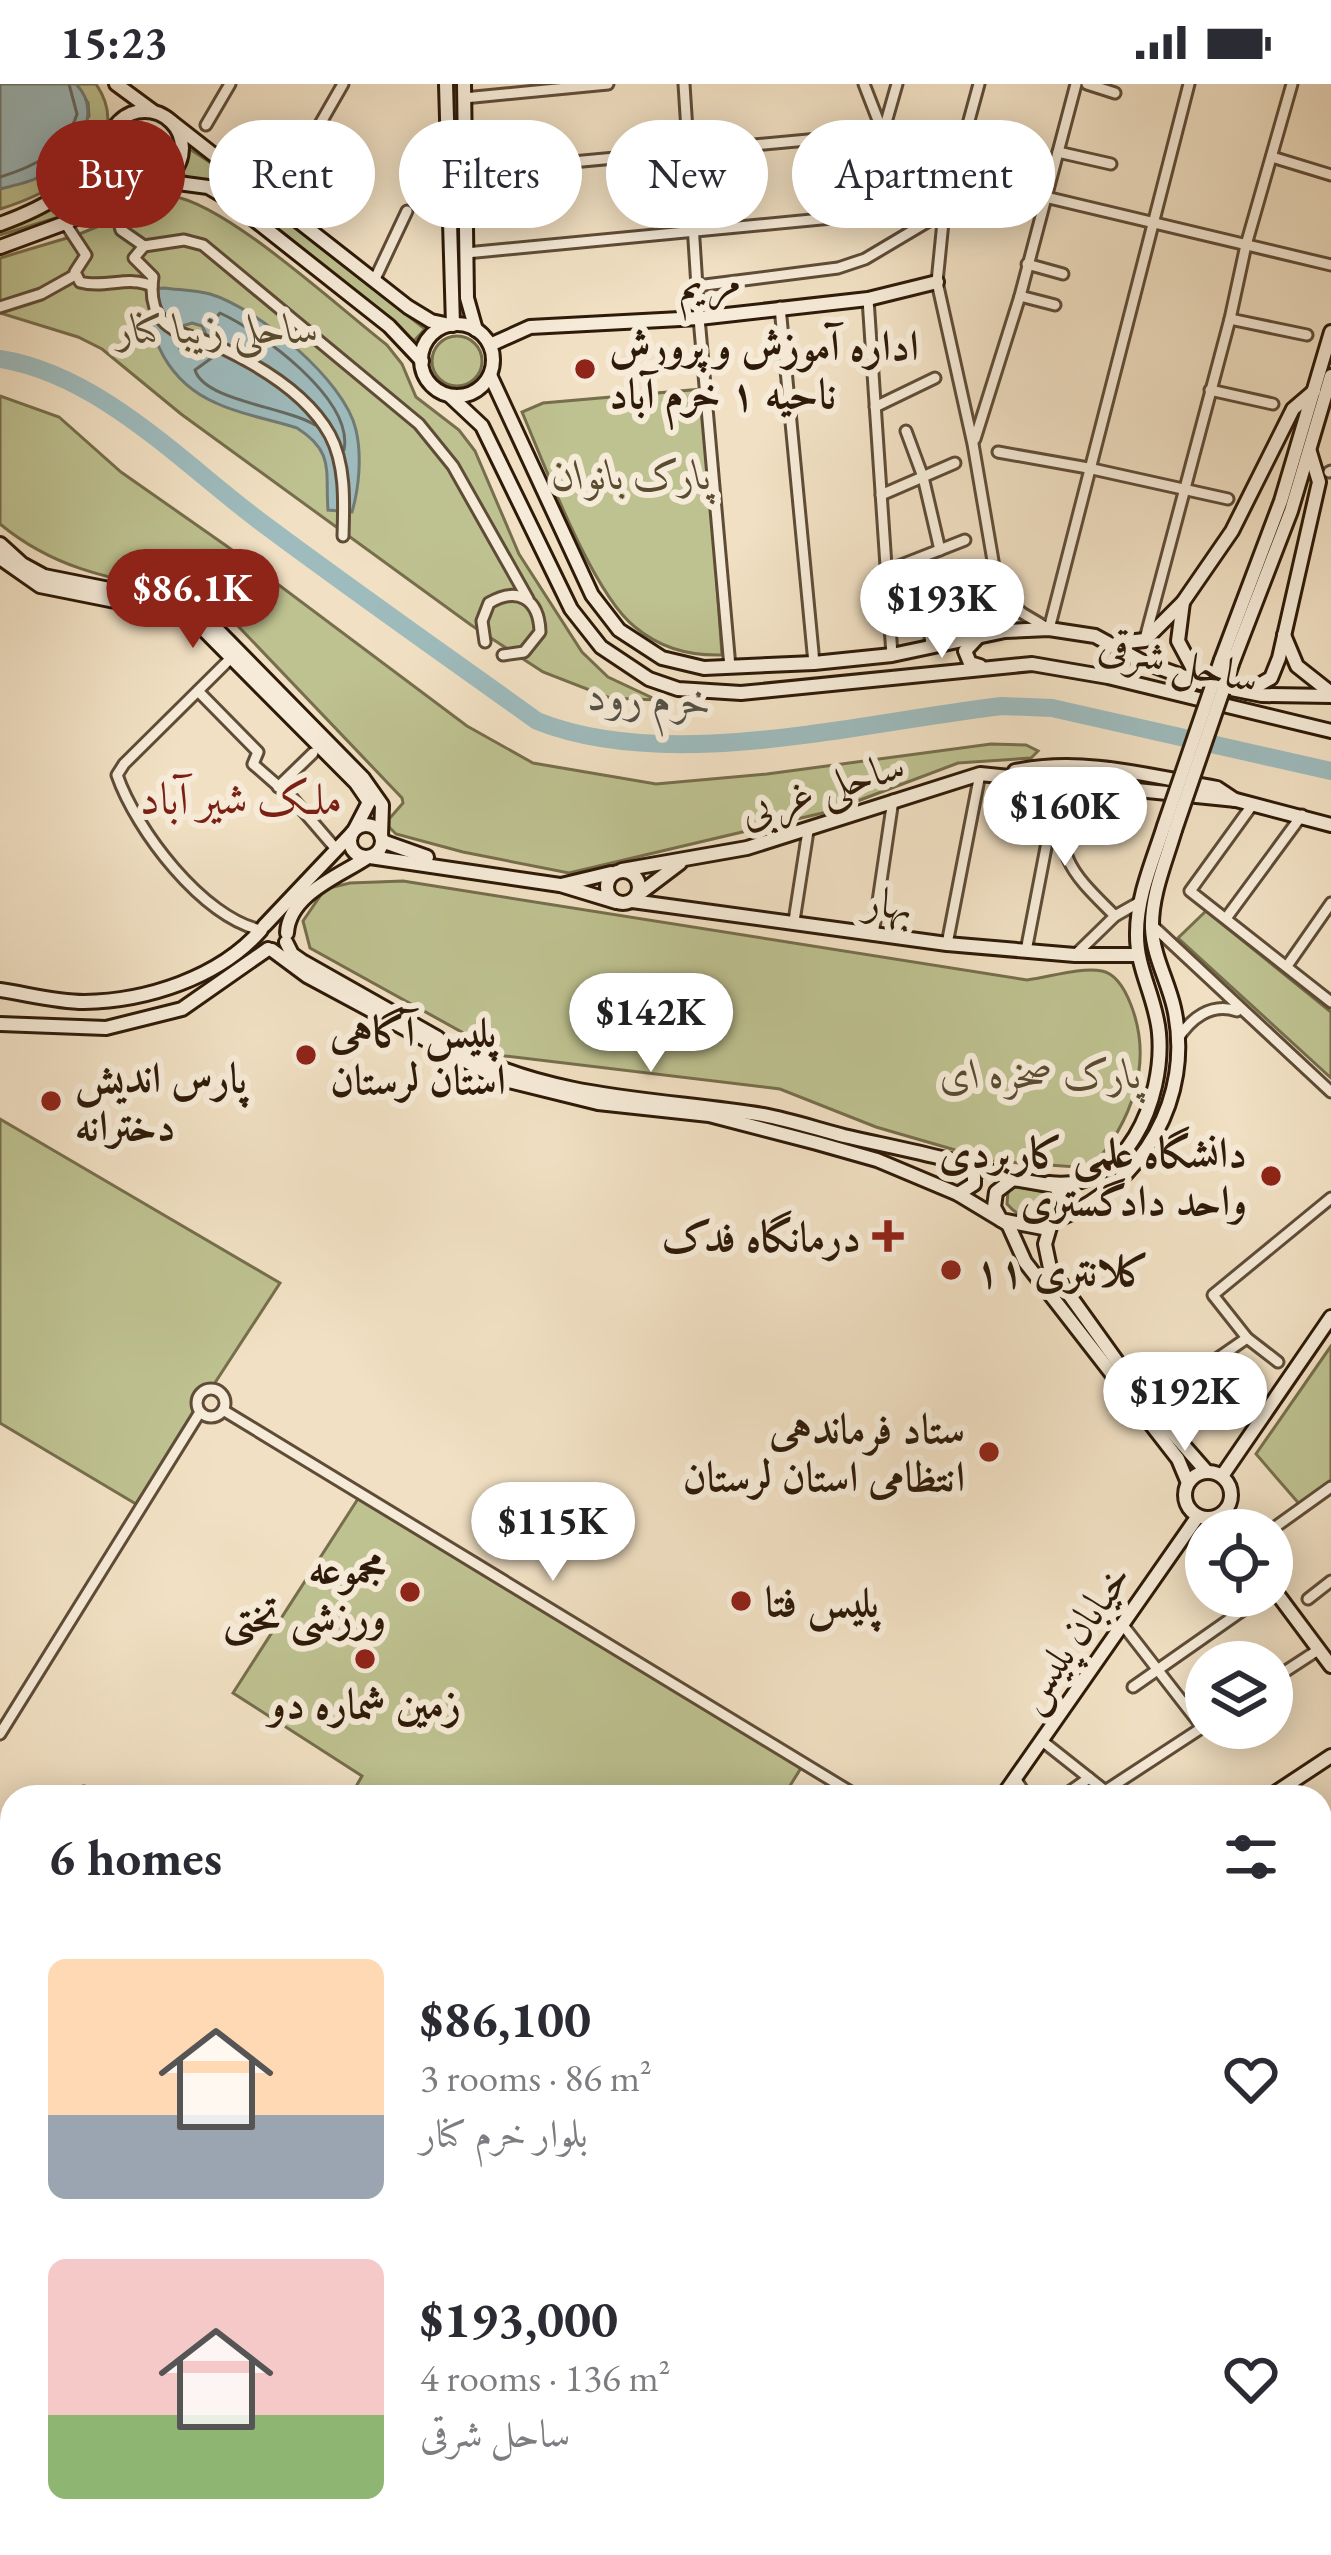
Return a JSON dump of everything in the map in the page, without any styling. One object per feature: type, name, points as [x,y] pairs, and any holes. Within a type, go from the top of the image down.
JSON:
[{"type":"main road","points":[[116,84],[431,321],[476,330]]},
{"type":"main road","points":[[446,84],[451,325]]},
{"type":"main road","points":[[122,120],[145,111],[165,120]]},
{"type":"main road","points":[[185,185],[208,187],[227,198],[389,326],[422,361],[430,384],[450,395],[474,392],[490,375]]},
{"type":"main road","points":[[0,224],[36,210]]},
{"type":"main road","points":[[0,247],[51,228]]},
{"type":"main road","points":[[466,228],[467,298],[476,330],[493,355],[490,375],[580,574],[605,616],[640,646],[662,658],[704,668],[892,655],[980,635],[1049,628],[1113,643],[1145,640],[1183,602],[1232,532],[1293,410],[1316,391]]},
{"type":"main road","name":"مریم","points":[[490,345],[530,328],[699,318],[868,299],[937,281]]},
{"type":"main road","points":[[422,361],[433,334],[451,325]]},
{"type":"main road","points":[[263,928],[278,923],[292,954],[302,961],[497,1069],[619,1096],[770,1116],[963,1161],[1013,1179],[1072,1187],[1106,1171],[1132,1141],[1158,1072],[1157,1016],[1138,955],[1138,903],[1170,828],[1227,662],[1331,332]]},
{"type":"main road","points":[[1227,662],[1298,489],[1331,376]]},
{"type":"main road","name":"ساحل شرقی","points":[[450,395],[470,411],[488,437],[571,609],[601,646],[649,679],[678,689],[741,693],[989,667],[1061,668],[1331,731]]},
{"type":"main road","points":[[1246,693],[1266,683],[1275,672],[1319,482],[1310,449]]},
{"type":"main road","points":[[1298,489],[1306,484],[1316,497]]},
{"type":"main road","points":[[0,544],[44,576],[194,606],[363,778],[382,805],[378,851],[302,900],[289,916],[286,937],[182,1009],[106,1028],[0,1024]]},
{"type":"main road","points":[[0,558],[40,586],[190,616],[356,783],[369,802],[354,831],[263,928],[212,970],[164,988],[83,1002],[0,990]]},
{"type":"main road","points":[[1183,602],[1178,641],[1201,683]]},
{"type":"main road","points":[[980,635],[970,643],[966,658],[989,667]]},
{"type":"main road","points":[[1284,635],[1297,666],[1331,694]]},
{"type":"main road","points":[[1113,643],[1141,662],[1201,683],[1246,693],[1331,694]]},
{"type":"main road","points":[[934,645],[955,647],[958,653],[939,672]]},
{"type":"main road","points":[[998,775],[1049,765],[1088,764],[1217,788],[1236,800]]},
{"type":"main road","name":"ساحلی غربی","points":[[560,885],[808,831],[980,774],[1236,800],[1331,825]]},
{"type":"main road","points":[[354,831],[370,826],[382,839],[451,866]]},
{"type":"main road","points":[[263,928],[260,939],[307,976],[497,1078],[598,1102],[709,1115],[877,1160],[958,1194],[1007,1224],[1056,1222],[1090,1206],[1135,1168],[1150,1147],[1170,1098],[1177,1040],[1175,1012],[1152,925],[1170,828]]},
{"type":"main road","points":[[354,831],[351,848],[369,857],[560,885],[616,902],[635,897],[686,860]]},
{"type":"main road","points":[[671,870],[663,889],[674,904]]},
{"type":"main road","points":[[616,902],[606,888],[618,871],[637,877],[635,897]]},
{"type":"main road","name":"بهار","points":[[635,897],[947,944],[1075,955],[1138,955]]},
{"type":"main road","points":[[958,1194],[974,1184],[963,1161]]},
{"type":"main road","points":[[1013,1179],[1000,1186],[994,1200],[997,1214],[1025,1262],[1178,1459],[1188,1483],[1191,1509]]},
{"type":"main road","points":[[1048,1183],[1064,1197],[1045,1244],[1050,1268],[1150,1406],[1232,1496],[1224,1509]]},
{"type":"main road","points":[[1188,1483],[1214,1474],[1331,1317]]},
{"type":"main road","name":"خیابان پلیس","points":[[1010,1785],[1185,1535]]},
{"type":"main road","points":[[1293,1616],[1331,1666]]},
{"type":"main road","points":[[1287,1785],[1331,1756]]},
{"type":"street","points":[[206,125],[230,84]]},
{"type":"street","points":[[322,120],[343,84]]},
{"type":"street","points":[[464,91],[608,84]]},
{"type":"street","points":[[684,84],[686,120]]},
{"type":"street","points":[[864,84],[878,120]]},
{"type":"street","points":[[887,120],[897,84]]},
{"type":"street","points":[[969,120],[979,84]]},
{"type":"street","points":[[1055,165],[1076,84]]},
{"type":"street","points":[[1087,84],[1115,93]]},
{"type":"street","points":[[998,592],[1049,628],[1189,84]]},
{"type":"street","points":[[1145,640],[1292,84]]},
{"type":"street","points":[[1058,152],[1111,164]]},
{"type":"street","points":[[1272,158],[1331,175]]},
{"type":"street","points":[[1055,200],[1331,266]]},
{"type":"street","points":[[466,253],[792,222]]},
{"type":"street","points":[[0,307],[40,294],[75,275],[86,255],[68,228]]},
{"type":"street","points":[[121,228],[144,246]]},
{"type":"street","points":[[374,281],[399,228]]},
{"type":"street","points":[[693,228],[730,667]]},
{"type":"street","points":[[697,286],[838,268],[865,260],[918,228]]},
{"type":"street","points":[[942,228],[937,281],[973,444],[1006,631]]},
{"type":"street","points":[[973,444],[1038,228]]},
{"type":"street","points":[[343,536],[337,453],[316,415],[273,378],[161,320],[153,302],[153,277],[134,258],[144,246],[184,240],[203,245],[418,424],[453,466],[536,608],[540,632],[524,652],[503,655]]},
{"type":"street","points":[[1027,264],[1063,274]]},
{"type":"street","points":[[75,275],[91,285],[131,279],[152,287]]},
{"type":"street","points":[[1020,296],[1055,305]]},
{"type":"street","points":[[868,299],[892,655]]},
{"type":"street","points":[[780,307],[814,663]]},
{"type":"street","points":[[1230,319],[1307,335]]},
{"type":"street","points":[[875,406],[935,378]]},
{"type":"street","points":[[1210,390],[1273,404]]},
{"type":"street","points":[[906,430],[940,550]]},
{"type":"street","points":[[998,452],[1228,499]]},
{"type":"street","points":[[881,495],[955,464]]},
{"type":"street","points":[[886,571],[965,540]]},
{"type":"street","points":[[485,642],[482,621],[489,603],[510,594],[528,598]]},
{"type":"street","points":[[925,594],[934,645]]},
{"type":"street","points":[[232,657],[117,776],[149,840],[216,908],[240,926],[263,928]]},
{"type":"street","points":[[198,691],[258,752],[253,764],[336,849]]},
{"type":"street","points":[[278,787],[313,754]]},
{"type":"street","points":[[947,944],[980,774]]},
{"type":"street","points":[[1026,951],[1059,780]]},
{"type":"street","points":[[1114,916],[1073,874],[1064,850],[1070,827],[1085,807],[1119,789]]},
{"type":"street","points":[[873,935],[893,800]]},
{"type":"street","points":[[1253,804],[1190,891],[1331,1002]]},
{"type":"street","points":[[1227,917],[1302,815]]},
{"type":"street","points":[[794,921],[808,831]]},
{"type":"street","points":[[1075,955],[1114,916],[1138,903]]},
{"type":"street","points":[[1287,967],[1331,903]]},
{"type":"street","points":[[1152,925],[1331,1092]]},
{"type":"street","points":[[1177,1040],[1196,1017],[1207,1012],[1227,1008],[1244,1014]]},
{"type":"street","points":[[1278,1362],[1246,1338],[1213,1295],[1331,1198]]},
{"type":"street","points":[[1150,1406],[1246,1338]]},
{"type":"street","points":[[2,1727],[200,1412],[198,1399],[208,1390],[217,1390],[224,1397],[223,1410]]},
{"type":"street","points":[[200,1412],[212,1417],[223,1410]]},
{"type":"street","points":[[223,1410],[839,1785]]},
{"type":"street","points":[[1293,1514],[1331,1487]]},
{"type":"street","points":[[1308,1599],[1331,1582]]},
{"type":"street","points":[[1133,1687],[1233,1617]]},
{"type":"street","points":[[1126,1629],[1185,1703]]},
{"type":"street","points":[[1293,1666],[1318,1649]]},
{"type":"street","points":[[1041,1740],[1098,1785]]},
{"type":"street","points":[[1122,1785],[1185,1740]]},
{"type":"street","points":[[1015,1778],[1020,1785]]},
{"type":"street","points":[[1079,1785],[1089,1778]]},
{"type":"green space","points":[[76,84],[96,84],[107,107],[107,120],[86,120],[88,103]]},
{"type":"green space","points":[[185,146],[209,162],[209,184],[185,176]]},
{"type":"green space","points":[[36,177],[36,195],[0,209],[0,189]]},
{"type":"green space","name":"ساحلی زیبا کنار","points":[[185,200],[209,211],[209,228],[238,228],[312,284],[387,345],[402,364],[416,397],[459,430],[475,451],[519,554],[582,652],[608,677],[657,700],[610,698],[543,672],[181,414],[102,349],[0,313],[0,258],[94,228],[185,228]]},
{"type":"green space","points":[[36,215],[36,224],[0,235]]},
{"type":"green space","points":[[273,228],[296,228],[425,329],[414,341]]},
{"type":"green space","points":[[457,336],[474,344],[482,361],[474,378],[457,386],[440,378],[432,361],[440,344]]},
{"type":"green space","name":"پارک بانوان","points":[[703,389],[722,655],[665,645],[635,627],[619,610],[586,558],[522,412],[543,403]]},
{"type":"green space","points":[[0,396],[59,417],[121,472],[467,726],[533,763],[656,784],[991,744],[1026,745],[1038,751],[1031,758],[958,763],[831,811],[569,873],[396,834],[389,819],[402,798],[218,605],[203,596],[96,574],[47,555],[0,524]]},
{"type":"green space","name":"پارک صخره ای","points":[[403,881],[1027,980],[1102,971],[1124,989],[1138,1027],[1135,1092],[1117,1132],[1091,1168],[993,1161],[876,1127],[780,1089],[505,1056],[310,948],[303,921],[325,889]]},
{"type":"green space","points":[[1206,911],[1331,1012],[1331,1078],[1178,938]]},
{"type":"green space","points":[[0,1119],[280,1283],[136,1504],[0,1423]]},
{"type":"green space","points":[[1014,1186],[1055,1194],[1060,1207],[1039,1217],[1019,1214],[1007,1204],[1008,1191]]},
{"type":"green space","points":[[1331,1346],[1331,1482],[1301,1506],[1256,1454]]},
{"type":"green space","name":"مجموعه ورزشی تختی","points":[[363,1491],[801,1768],[790,1785],[357,1785],[362,1776],[233,1693]]},
{"type":"water","points":[[0,84],[76,84],[88,108],[87,120],[36,120],[36,178],[0,189]]},
{"type":"water","points":[[154,289],[199,292],[229,302],[274,330],[317,369],[348,410],[356,430],[359,472],[352,512],[328,510],[326,463],[309,437],[297,428],[216,403],[174,371],[156,341],[151,307]],"holes":[[[182,326],[202,326],[209,340],[205,350],[190,356],[181,351],[176,341]]]},
{"type":"waterway","name":"خرم رود","points":[[0,359],[37,368],[106,402],[295,547],[537,721],[589,736],[706,744],[828,732],[1002,706],[1052,708],[1331,771]]},
{"type":"place","name":"اداره آموزش و پرورش ناحیه ۱ خرم آباد","points":[[585,369]]},
{"type":"place","name":"پلیس آگاهی استان لرستان","points":[[306,1055]]},
{"type":"place","name":"پارس اندیش دخترانه","points":[[51,1101]]},
{"type":"place","name":"دانشگاه علمی کاربردی واحد دادگستری","points":[[1271,1176]]},
{"type":"place","name":"درمانگاه فدک","points":[[888,1236]]},
{"type":"place","name":"کلانتری ۱۱","points":[[951,1270]]},
{"type":"place","name":"ستاد فرماندهی انتظامی استان لرستان","points":[[989,1452]]},
{"type":"place","name":"مجموعه ورزشی تختی","points":[[410,1592]]},
{"type":"place","name":"پلیس فتا","points":[[741,1601]]},
{"type":"place","name":"زمین شماره دو","points":[[365,1659]]},
{"type":"district","name":"ملک شیر آباد","points":[[241,798]]}]
